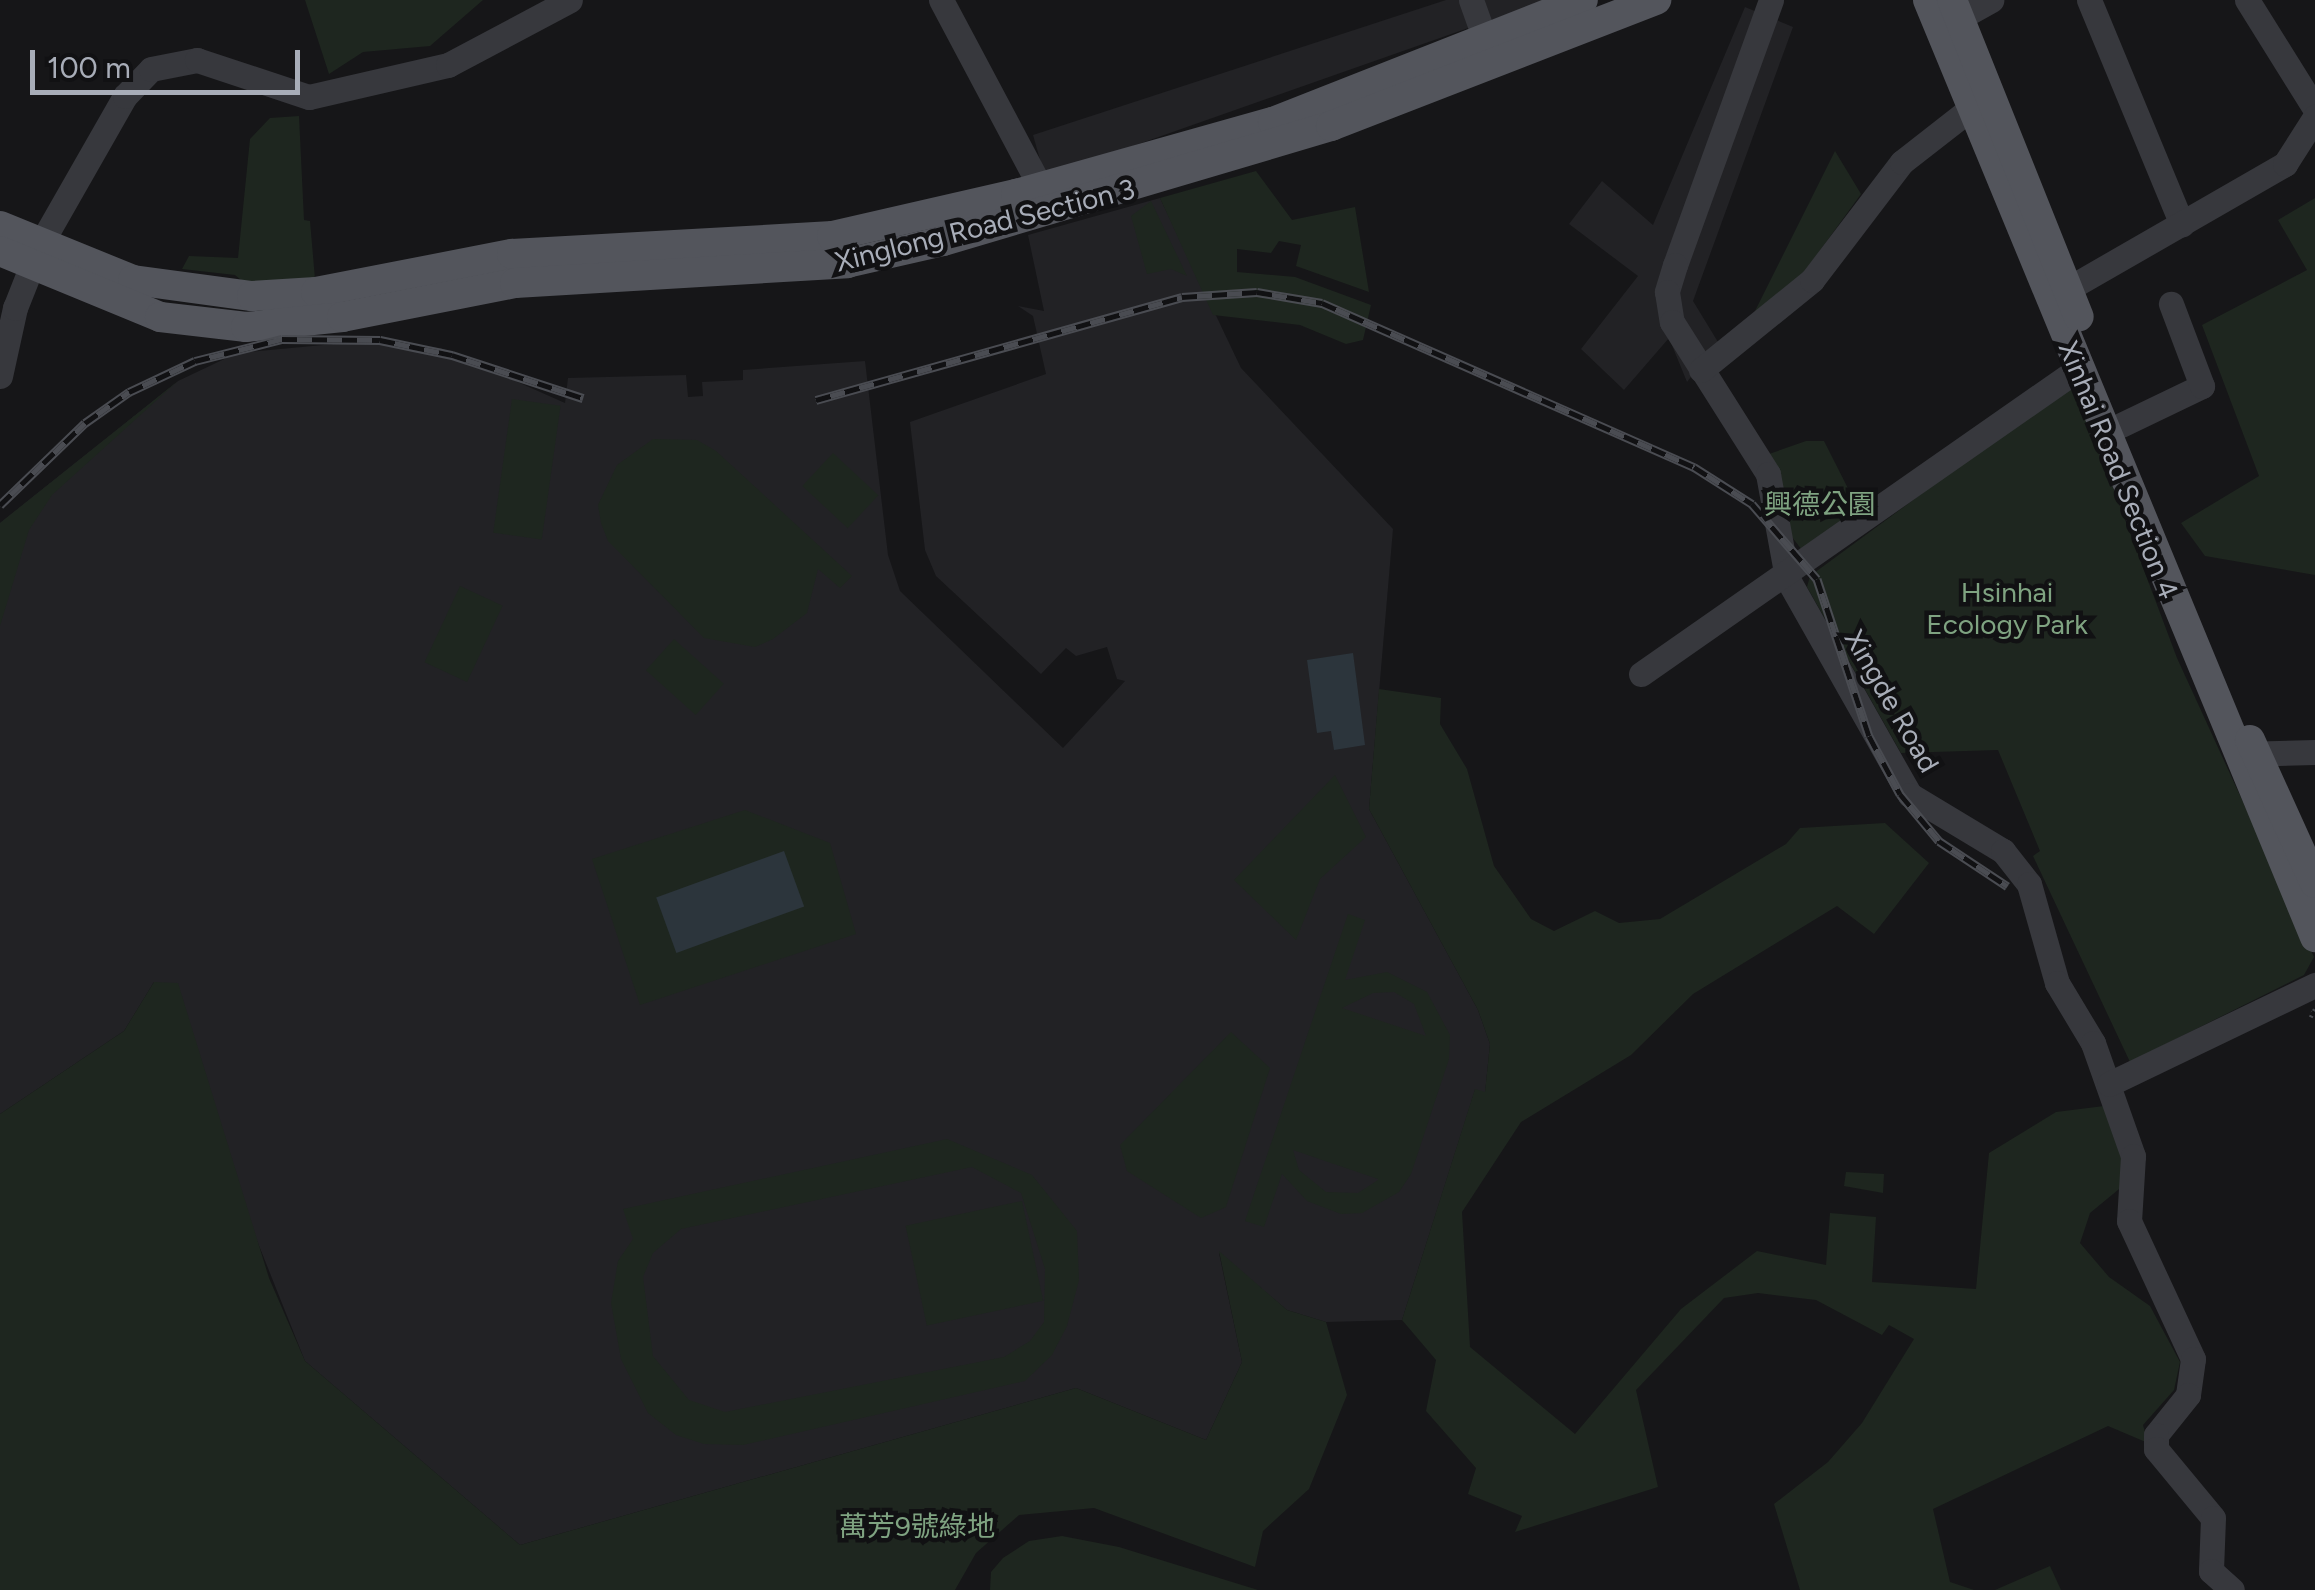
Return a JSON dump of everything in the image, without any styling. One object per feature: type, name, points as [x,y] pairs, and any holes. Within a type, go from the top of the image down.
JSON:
[{"type":"main road","name":"Xinglong Road Section 3","points":[[0,250],[36,255],[171,289],[252,296],[316,292],[512,254],[832,236],[1038,199],[1313,132],[1490,52],[1583,0]]},
{"type":"main road","name":"Xinglong Road Section 3","points":[[1490,52],[1656,0]]},
{"type":"main road","name":"Xinhai Road Section 4","points":[[1928,0],[1971,108],[2121,425],[2315,937]]},
{"type":"main road","name":"Xinhai Road Section 4","points":[[1956,9],[2059,295],[2078,369],[2246,753],[2315,883]]},
{"type":"main road","name":"Xinglong Road Section 3","points":[[0,226],[36,255]]},
{"type":"street","points":[[0,376],[36,255],[125,96],[151,70],[197,60],[309,97],[448,65],[570,0]]},
{"type":"street","points":[[941,0],[1038,199]]},
{"type":"street","points":[[1472,0],[1490,52]]},
{"type":"street","points":[[1956,9],[1991,0]]},
{"type":"street","points":[[2089,0],[2182,225]]},
{"type":"street","points":[[2059,295],[2285,164],[2315,113],[2247,0]]},
{"type":"street","name":"Xingde Road","points":[[1763,6],[1667,292],[1672,322],[1768,474],[1788,578],[1910,795],[2019,866],[2057,983],[2109,1084],[2132,1156],[2129,1221],[2193,1359],[2188,1394],[2156,1434],[2156,1449],[2213,1518],[2211,1571],[2232,1590]]},
{"type":"street","points":[[1701,370],[1812,280],[1902,162],[1971,108]]},
{"type":"street","points":[[2121,425],[2202,386],[2170,304]]},
{"type":"street","points":[[1641,674],[1766,582],[1788,578],[2078,369]]},
{"type":"street","points":[[2246,753],[2315,752]]},
{"type":"street","points":[[2109,1084],[2315,986]]},
{"type":"shaded area","points":[[1446,0],[1548,0],[1045,177],[1033,135]]},
{"type":"shaded area","points":[[1745,7],[1793,27],[1693,301],[1718,342],[1687,382],[1669,338],[1624,390],[1581,349],[1638,276],[1569,224],[1602,181],[1653,225]]},
{"type":"shaded area","points":[[1160,198],[1241,368],[1393,529],[1369,809],[1478,1010],[1490,1044],[1485,1093],[1475,1090],[1402,1320],[1326,1322],[1287,1310],[1219,1253],[1242,1362],[1206,1440],[1076,1388],[520,1545],[305,1361],[154,982],[124,1031],[0,1114],[0,523],[178,381],[237,353],[355,342],[441,348],[565,403],[568,378],[686,375],[688,397],[703,396],[702,382],[743,380],[743,370],[865,361],[888,555],[900,591],[1063,748],[1125,681],[1117,679],[1107,647],[1076,656],[1066,648],[1041,674],[936,576],[925,550],[910,422],[1046,374],[1033,316],[1018,306],[1044,311],[1028,235]]},
{"type":"shaded area","points":[[1353,653],[1365,745],[1334,750],[1331,731],[1317,733],[1307,660]]},
{"type":"shaded area","points":[[784,851],[804,906],[676,953],[656,898]]},
{"type":"green space","points":[[305,0],[483,0],[430,46],[363,52],[329,74]]},
{"type":"green space","points":[[299,116],[304,220],[310,221],[315,279],[247,285],[235,275],[182,269],[189,256],[238,258],[250,139],[270,118]]},
{"type":"green space","points":[[1835,151],[1861,194],[1800,278],[1752,317]]},
{"type":"green space","points":[[1256,171],[1292,220],[1355,207],[1369,292],[1296,266],[1301,245],[1279,241],[1271,253],[1237,249],[1237,272],[1295,277],[1371,305],[1363,340],[1346,344],[1300,325],[1213,315],[1160,198]]},
{"type":"green space","points":[[2315,198],[2315,575],[2205,556],[2181,523],[2259,476],[2202,325],[2307,270],[2278,220]]},
{"type":"green space","points":[[1151,201],[1187,276],[1171,269],[1147,274],[1131,216]]},
{"type":"green space","points":[[178,381],[52,495],[29,530],[0,626],[0,523]]},
{"type":"green space","name":"Hsinhai Ecology Park","points":[[2068,386],[2076,389],[2177,658],[2314,957],[2304,975],[2130,1062],[2033,856],[2040,851],[1998,750],[1901,753],[1807,587],[1810,576]]},
{"type":"green space","points":[[512,399],[561,406],[542,540],[493,533]]},
{"type":"green space","points":[[653,439],[697,440],[716,451],[852,576],[840,588],[818,569],[807,613],[773,639],[755,647],[704,638],[608,541],[601,523],[598,505],[617,465]]},
{"type":"green space","name":"興德公園","points":[[1806,441],[1824,441],[1860,512],[1802,550],[1788,532],[1788,510],[1769,454]]},
{"type":"green space","points":[[833,453],[878,495],[848,528],[802,486]]},
{"type":"green space","points":[[460,586],[503,606],[467,682],[425,662]]},
{"type":"green space","points":[[674,639],[724,684],[696,715],[646,670]]},
{"type":"green space","points":[[1379,689],[1441,698],[1440,724],[1467,769],[1494,866],[1531,919],[1554,931],[1595,911],[1619,923],[1660,919],[1786,844],[1800,828],[1885,823],[1929,863],[1874,934],[1837,906],[1693,994],[1631,1055],[1521,1122],[1462,1212],[1470,1347],[1575,1434],[1681,1309],[1757,1251],[1826,1265],[1830,1213],[1876,1217],[1872,1282],[1976,1289],[1989,1153],[2056,1112],[2104,1106],[2119,1134],[2124,1185],[2090,1213],[2080,1243],[2109,1277],[2150,1306],[2180,1362],[2174,1390],[2143,1425],[2148,1443],[2108,1426],[1933,1509],[1950,1582],[1974,1590],[1800,1590],[1774,1504],[1828,1462],[1862,1423],[1914,1339],[1889,1325],[1882,1335],[1816,1300],[1758,1293],[1724,1298],[1636,1390],[1658,1487],[1515,1532],[1522,1516],[1468,1494],[1476,1468],[1426,1411],[1436,1360],[1402,1320],[1475,1089],[1485,1092],[1490,1044],[1478,1010],[1369,809]]},
{"type":"green space","points":[[1335,775],[1366,837],[1320,879],[1296,940],[1234,880]]},
{"type":"green space","points":[[745,810],[830,843],[856,934],[640,1005],[592,859]]},
{"type":"green space","points":[[1348,914],[1365,920],[1345,980],[1387,972],[1427,992],[1450,1035],[1449,1059],[1411,1174],[1399,1192],[1362,1213],[1341,1214],[1307,1201],[1282,1174],[1264,1227],[1245,1221]],"holes":[[[1394,992],[1414,1004],[1426,1036],[1342,1008],[1373,993]],[[1293,1150],[1378,1179],[1378,1180],[1358,1193],[1326,1192],[1299,1170]]]},
{"type":"green space","name":"萬芳9號綠地","points":[[154,982],[178,983],[269,1278],[305,1361],[520,1545],[1076,1388],[1206,1440],[1242,1362],[1219,1251],[1287,1310],[1326,1322],[1347,1395],[1309,1489],[1263,1531],[1255,1567],[1094,1508],[1019,1515],[976,1553],[955,1590],[0,1590],[0,1114],[124,1031]]},
{"type":"green space","points":[[1231,1032],[1270,1068],[1226,1207],[1201,1218],[1127,1171],[1120,1145]]},
{"type":"green space","points":[[947,1139],[1032,1175],[1077,1231],[1079,1280],[1067,1326],[1052,1355],[1025,1381],[743,1445],[704,1444],[676,1435],[648,1413],[621,1359],[611,1303],[618,1261],[633,1239],[623,1209]],"holes":[[[972,1167],[1021,1193],[1045,1269],[1044,1322],[1030,1341],[1004,1357],[725,1412],[689,1400],[653,1356],[643,1277],[653,1253],[681,1229]]]},
{"type":"green space","points":[[1846,1172],[1884,1174],[1883,1193],[1844,1186]]},
{"type":"green space","points":[[1022,1201],[1043,1301],[927,1326],[906,1226]]},
{"type":"green space","points":[[1062,1536],[1119,1547],[1258,1590],[990,1590],[991,1572],[1003,1558],[1029,1541]]},
{"type":"green space","points":[[2050,1566],[2061,1590],[1995,1590]]},
{"type":"railway","points":[[816,400],[1182,297],[1257,292],[1322,303],[1694,467],[1752,504],[1817,579],[1869,736],[1900,794],[1939,841],[2007,886]]},
{"type":"railway","points":[[0,505],[85,423],[129,392],[195,361],[282,339],[380,340],[452,355],[583,398]]},
{"type":"railway","points":[[2311,1012],[2315,1014]]}]
